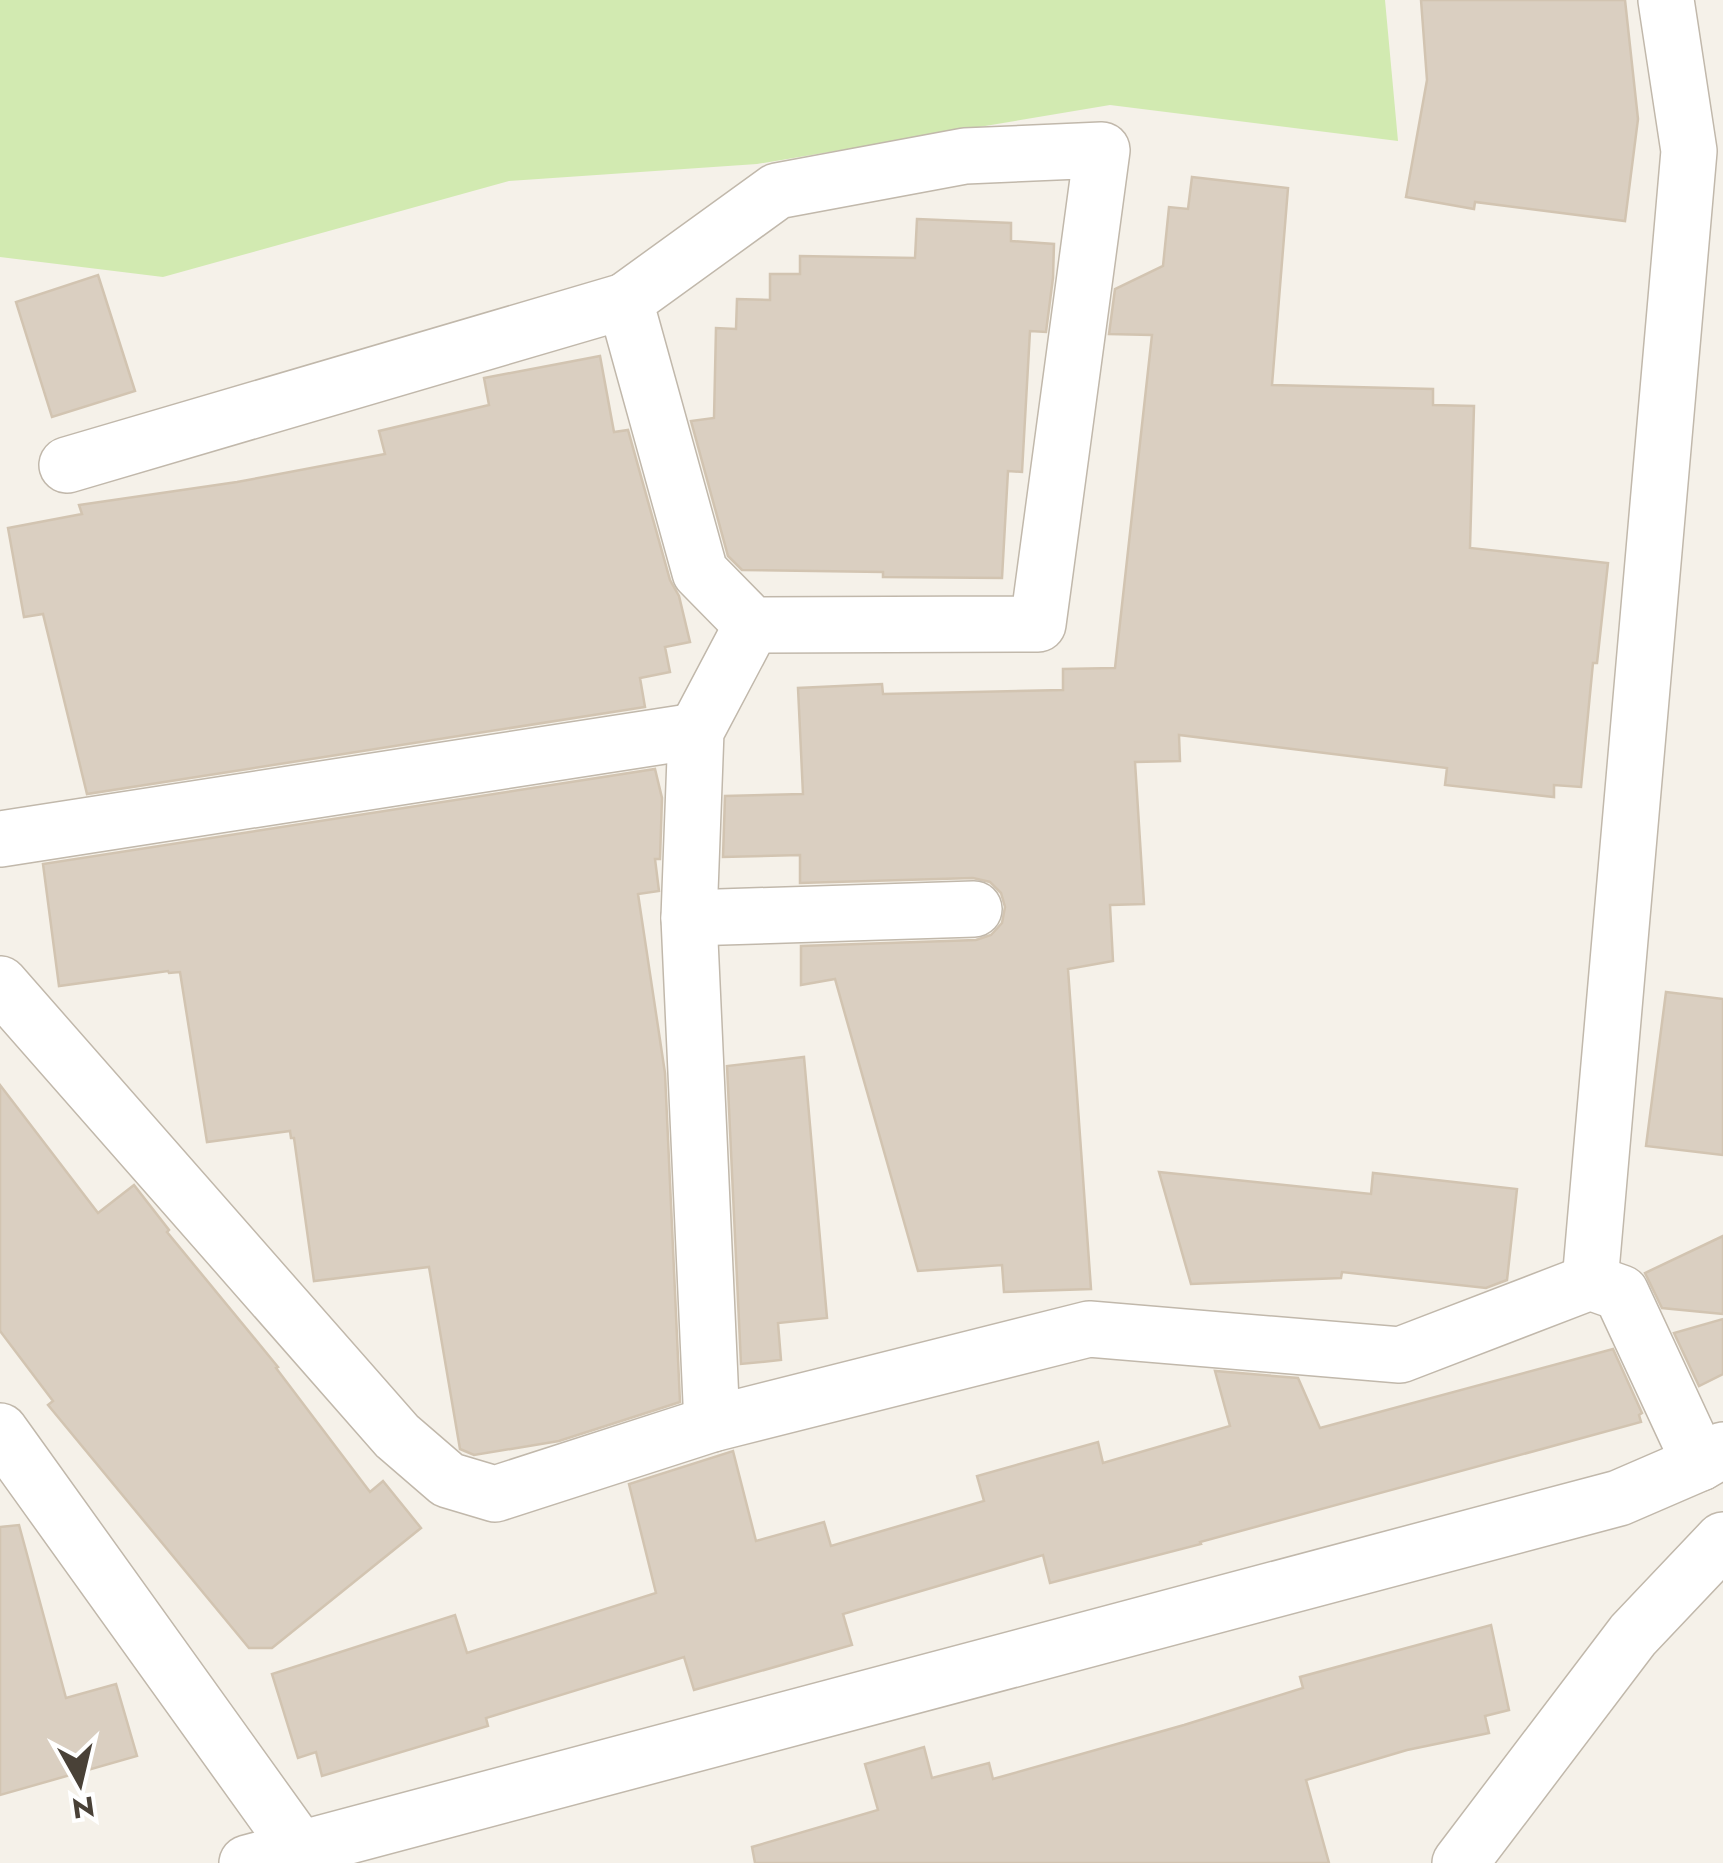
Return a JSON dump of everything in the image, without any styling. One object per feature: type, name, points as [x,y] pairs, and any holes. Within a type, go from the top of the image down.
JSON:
[{"type":"street","points":[[1590,1282],[1706,148],[1666,0]]},
{"type":"street","points":[[67,465],[625,301],[778,191],[966,156],[1102,150],[1038,624],[752,624],[700,572],[625,301]]},
{"type":"street","points":[[712,1424],[689,918],[696,731],[752,624]]},
{"type":"street","points":[[0,839],[696,731]]},
{"type":"street","points":[[689,918],[974,909]]},
{"type":"street","points":[[0,984],[396,1436],[448,1480],[495,1494],[712,1424],[1089,1329],[1400,1355],[1590,1282],[1621,1293],[1711,1456],[1619,1498],[246,1863]]},
{"type":"street","points":[[7,1452],[299,1848]]},
{"type":"street","points":[[1460,1863],[1633,1635],[1723,1540]]},
{"type":"green space","points":[[0,0],[1385,0],[1398,141],[1110,105],[757,164],[509,181],[163,277],[0,257]]},
{"type":"building","points":[[1421,0],[1625,0],[1638,119],[1625,221],[1475,202],[1474,209],[1406,197],[1427,80]]},
{"type":"building","points":[[1192,177],[1288,188],[1272,385],[1433,389],[1433,405],[1474,406],[1470,548],[1608,563],[1581,787],[1554,785],[1554,797],[1445,785],[1447,768],[1179,735],[1180,761],[1135,762],[1144,904],[1110,905],[1113,961],[1068,969],[1091,1289],[1004,1292],[1002,1265],[918,1271],[835,979],[801,985],[801,946],[976,940],[991,935],[1002,923],[1005,907],[1001,893],[990,882],[973,878],[800,883],[800,855],[723,857],[725,796],[803,794],[798,688],[882,684],[883,694],[1063,690],[1063,669],[1115,668],[1152,335],[1109,334],[1115,289],[1163,266],[1169,207],[1188,209]]},
{"type":"building","points":[[917,219],[1011,223],[1011,241],[1054,244],[1046,332],[1030,331],[1022,472],[1008,471],[1002,578],[742,570],[728,556],[691,421],[714,418],[716,328],[736,329],[737,299],[770,300],[770,274],[800,274],[800,256],[915,258]]},
{"type":"building","points":[[98,275],[135,391],[52,417],[16,302]]},
{"type":"building","points":[[600,356],[614,432],[628,430],[690,642],[665,647],[670,672],[640,678],[645,707],[87,794],[43,614],[24,617],[8,528],[82,514],[79,505],[237,482],[385,454],[379,431],[489,405],[484,378]]},
{"type":"building","points":[[655,769],[662,798],[660,859],[655,859],[659,891],[638,894],[665,1073],[680,1402],[559,1441],[474,1455],[460,1449],[429,1267],[314,1281],[290,1131],[207,1142],[180,972],[59,986],[43,864]]},
{"type":"building","points":[[1666,992],[1723,999],[1723,1155],[1646,1146]]},
{"type":"building","points":[[804,1057],[827,1318],[778,1323],[781,1360],[741,1364],[727,1066]]},
{"type":"building","points":[[0,1085],[98,1213],[134,1185],[167,1232],[278,1367],[370,1492],[383,1481],[421,1528],[272,1648],[249,1648],[48,1405],[53,1401],[0,1331]]},
{"type":"building","points":[[1159,1172],[1371,1194],[1373,1173],[1517,1189],[1507,1280],[1486,1288],[1342,1272],[1341,1278],[1191,1284]]},
{"type":"building","points":[[1723,1236],[1723,1314],[1662,1308],[1645,1273]]},
{"type":"building","points":[[1723,1319],[1723,1374],[1699,1386],[1674,1333]]},
{"type":"building","points":[[1613,1349],[1642,1413],[1641,1422],[1050,1583],[1043,1555],[843,1614],[852,1645],[694,1690],[684,1657],[486,1718],[488,1726],[322,1776],[316,1752],[298,1758],[272,1674],[455,1615],[467,1653],[656,1593],[629,1484],[733,1451],[756,1541],[824,1522],[831,1546],[984,1501],[977,1476],[1098,1442],[1103,1463],[1230,1426],[1215,1371],[1298,1378],[1320,1428]]},
{"type":"building","points":[[19,1525],[66,1698],[116,1684],[137,1756],[0,1795],[0,1527]]},
{"type":"building","points":[[1491,1625],[1509,1710],[1485,1716],[1489,1733],[1407,1750],[1306,1780],[1329,1863],[755,1863],[752,1847],[878,1810],[865,1764],[924,1747],[932,1778],[989,1763],[993,1779],[1303,1688],[1300,1677]]}]
